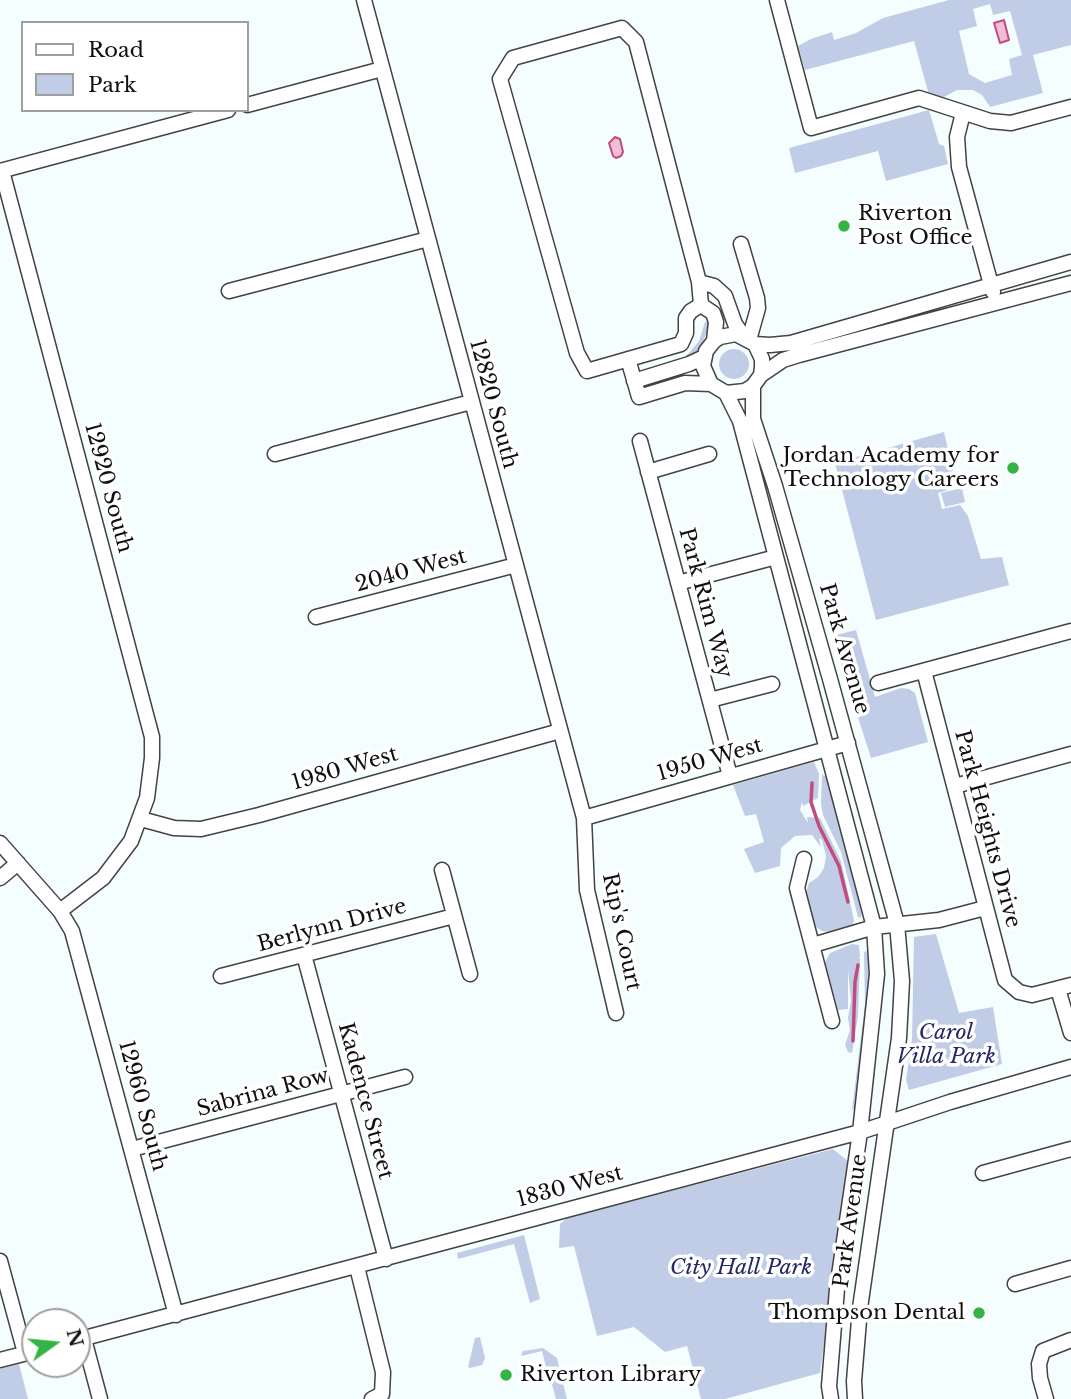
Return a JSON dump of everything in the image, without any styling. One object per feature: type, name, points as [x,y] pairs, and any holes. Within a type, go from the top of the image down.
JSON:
[{"type":"street","name":"12820 South","points":[[364,0],[584,818]]},
{"type":"street","points":[[777,0],[811,128],[919,98],[990,121],[1011,123],[1071,107]]},
{"type":"street","points":[[634,381],[704,357],[717,330],[715,316],[701,305],[699,282],[636,42],[622,28],[513,58],[500,79],[577,353],[587,371],[681,344],[686,333],[686,318],[701,305]]},
{"type":"street","points":[[248,105],[382,69]]},
{"type":"street","points":[[1,171],[221,112]]},
{"type":"street","points":[[963,113],[957,137],[959,167],[997,303]]},
{"type":"street","name":"12920 South","points":[[1,171],[152,737],[150,779],[141,819],[131,841],[103,878],[60,911]]},
{"type":"street","points":[[229,292],[428,239]]},
{"type":"street","points":[[741,244],[758,309],[749,340]]},
{"type":"street","points":[[714,341],[728,335],[770,345],[791,343],[1071,262]]},
{"type":"street","points":[[699,282],[714,286],[725,296],[735,324],[749,340]]},
{"type":"street","points":[[628,359],[639,397],[685,383],[710,384],[726,393],[745,391],[770,367],[787,359],[1071,283]]},
{"type":"street","name":"Park Avenue","points":[[749,340],[762,359],[757,380],[754,419],[848,743],[897,924],[902,981],[899,1027],[859,1315],[855,1399]]},
{"type":"street","points":[[704,357],[705,376],[710,384]]},
{"type":"street","name":"Park Avenue","points":[[726,393],[740,421],[874,927],[877,974],[860,1132],[835,1314],[829,1385],[831,1399]]},
{"type":"street","points":[[275,454],[471,402]]},
{"type":"street","name":"Park Rim Way","points":[[640,441],[730,776]]},
{"type":"street","points":[[648,472],[709,454]]},
{"type":"street","points":[[678,583],[776,557]]},
{"type":"street","name":"2040 West","points":[[317,617],[516,565]]},
{"type":"street","points":[[878,683],[1071,631]]},
{"type":"street","name":"Park Heights Drive","points":[[924,671],[1005,980],[1019,992],[1032,995],[1064,987]]},
{"type":"street","points":[[710,701],[772,684]]},
{"type":"street","name":"1980 West","points":[[141,819],[174,828],[201,829],[560,732]]},
{"type":"street","name":"1950 West","points":[[584,818],[848,743]]},
{"type":"street","points":[[955,786],[1071,754]]},
{"type":"street","name":"Rip's Court","points":[[584,818],[587,890],[616,1013]]},
{"type":"street","name":"12960 South","points":[[0,842],[60,911],[72,931],[176,1314]]},
{"type":"street","points":[[804,859],[797,888],[832,1021]]},
{"type":"street","points":[[0,878],[18,863]]},
{"type":"street","points":[[442,870],[470,974]]},
{"type":"street","points":[[813,945],[874,927],[939,920],[985,908]]},
{"type":"street","name":"Berlynn Drive","points":[[221,976],[454,916]]},
{"type":"street","name":"Kadence Street","points":[[304,955],[386,1258]]},
{"type":"street","points":[[1064,987],[1071,1033]]},
{"type":"street","name":"1830 West","points":[[91,1336],[860,1132],[950,1102],[1071,1067]]},
{"type":"street","name":"Sabrina Row","points":[[132,1149],[405,1077]]},
{"type":"street","points":[[983,1173],[1071,1149]]},
{"type":"street","points":[[0,1261],[21,1325]]},
{"type":"street","points":[[357,1267],[383,1372],[377,1397]]},
{"type":"street","points":[[1015,1283],[1071,1268]]},
{"type":"street","points":[[1046,1399],[1039,1364],[1043,1352],[1071,1340]]},
{"type":"street","points":[[0,1360],[21,1354]]},
{"type":"street","points":[[91,1372],[100,1399]]},
{"type":"green space","points":[[949,0],[1071,0],[1071,45],[1033,55],[1043,93],[990,107],[982,95],[973,90],[957,90],[944,97],[929,95],[914,41],[805,70],[798,46],[832,32],[834,40],[856,33],[883,18]],"holes":[[[990,4],[993,15],[1010,11],[1022,55],[1009,59],[1012,75],[985,83],[969,74],[959,31],[977,26],[973,9]]]},
{"type":"green space","points":[[929,110],[939,144],[944,146],[948,164],[886,181],[878,151],[795,173],[789,148]]},
{"type":"green space","points":[[705,322],[708,322],[708,330],[700,349],[682,361],[699,341]]},
{"type":"green space","points":[[734,349],[745,353],[749,364],[745,375],[734,379],[723,375],[719,364],[723,353]]},
{"type":"green space","points":[[944,432],[953,471],[944,474],[948,490],[938,493],[942,509],[960,505],[968,516],[981,559],[1002,557],[1009,585],[876,620],[835,463]]},
{"type":"green space","points":[[962,488],[965,502],[945,507],[941,493]]},
{"type":"green space","points":[[856,630],[875,697],[901,688],[915,693],[928,742],[871,758],[832,636]]},
{"type":"green space","points":[[814,762],[819,774],[818,798],[803,806],[802,802],[800,810],[808,823],[807,817],[820,818],[841,861],[854,920],[853,925],[831,932],[822,931],[815,926],[806,892],[809,883],[818,877],[824,868],[826,856],[822,840],[819,838],[821,847],[812,835],[795,836],[781,848],[780,866],[755,873],[744,849],[764,842],[756,814],[745,816],[733,785]]},
{"type":"green space","points":[[822,775],[826,776],[862,910],[861,918],[858,917],[841,852],[823,815]]},
{"type":"green space","name":"Carol Villa Park","points":[[936,934],[959,1013],[993,1007],[1002,1064],[909,1090],[906,1080],[912,1039],[914,937]]},
{"type":"green space","points":[[852,944],[859,945],[860,957],[857,957],[860,958],[858,1016],[852,1053],[848,1052],[845,1045],[850,1030],[848,970],[848,1009],[838,1010],[825,962],[830,953]]},
{"type":"green space","points":[[866,950],[870,1004],[856,1107],[852,1110],[865,1004]]},
{"type":"green space","name":"City Hall Park","points":[[833,1149],[849,1162],[820,1373],[725,1399],[701,1399],[687,1346],[665,1352],[634,1327],[597,1336],[574,1246],[559,1248],[560,1224],[567,1218]]},
{"type":"green space","points":[[524,1235],[540,1299],[530,1303],[514,1244],[458,1259],[457,1253]]},
{"type":"green space","points":[[480,1337],[485,1358],[482,1365],[470,1368],[468,1367],[475,1338]]},
{"type":"green space","points":[[543,1348],[557,1358],[559,1367],[547,1371],[542,1351],[521,1356],[523,1351]]},
{"type":"green space","points":[[19,1364],[28,1399],[0,1399],[0,1369]]},
{"type":"green space","points":[[560,1371],[567,1399],[556,1399],[551,1381],[554,1380],[553,1373]]},
{"type":"shaded area","points":[[1004,20],[1009,40],[1000,43],[994,23]]},
{"type":"shaded area","points":[[615,137],[620,139],[623,152],[616,158],[609,143]]},
{"type":"waterway","points":[[812,783],[811,802],[819,826],[839,866],[848,902]]},
{"type":"waterway","points":[[853,1041],[858,965]]},
{"type":"place","name":"Riverton Post Office","points":[[844,226]]},
{"type":"place","name":"Jordan Academy for Technology Careers","points":[[1013,468]]},
{"type":"place","name":"Thompson Dental","points":[[979,1313]]},
{"type":"place","name":"Riverton Library","points":[[506,1375]]}]
